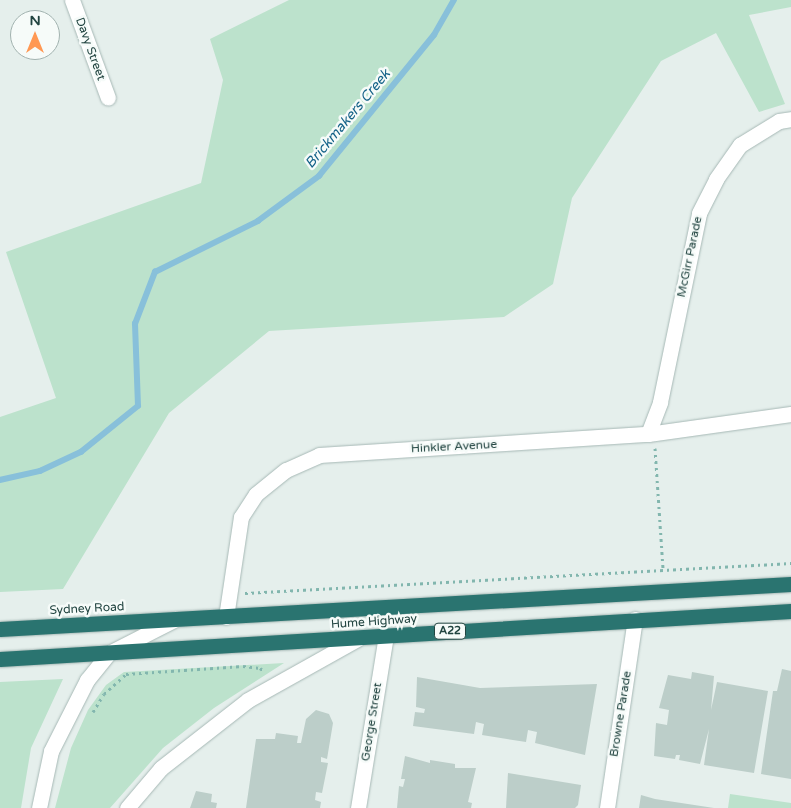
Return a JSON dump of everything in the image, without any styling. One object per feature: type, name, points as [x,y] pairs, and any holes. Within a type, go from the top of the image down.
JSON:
[{"type":"highway","name":"Hume Highway","points":[[176,620],[791,584]]},
{"type":"highway","name":"Hume Highway","points":[[109,653],[791,611]]},
{"type":"highway","name":"Sydney Road","points":[[0,629],[176,620]]},
{"type":"highway","name":"A22","points":[[0,659],[109,653]]},
{"type":"street","name":"Davy Street","points":[[72,0],[108,98]]},
{"type":"street","name":"McGirr Parade","points":[[648,434],[660,402],[699,213],[716,178],[740,145],[779,121],[791,119]]},
{"type":"street","name":"Hinkler Avenue","points":[[226,617],[241,517],[256,494],[286,470],[319,455],[648,434],[791,414]]},
{"type":"street","points":[[39,808],[51,751],[66,716],[86,680],[109,653],[176,620]]},
{"type":"street","name":"Browne Parade","points":[[607,808],[636,620]]},
{"type":"street","name":"George Street","points":[[358,808],[386,636]]},
{"type":"street","points":[[127,808],[162,768],[227,716],[359,638]]},
{"type":"path","points":[[648,434],[655,445],[662,568]]},
{"type":"path","points":[[229,594],[662,568],[791,563]]},
{"type":"path","points":[[93,712],[104,694],[126,674],[243,666],[260,668],[267,675]]},
{"type":"green space","points":[[289,0],[791,0],[791,7],[749,15],[785,104],[759,112],[716,33],[661,61],[572,198],[553,284],[504,317],[269,331],[169,413],[63,589],[0,592],[0,417],[56,398],[6,252],[201,183],[223,80],[210,39]]},
{"type":"green space","points":[[284,663],[214,708],[163,748],[110,808],[55,808],[71,748],[88,710],[106,685],[124,672]]},
{"type":"green space","points":[[63,679],[31,748],[21,808],[0,808],[0,682]]},
{"type":"green space","points":[[730,794],[791,803],[791,808],[728,808]]},
{"type":"building","points":[[782,669],[791,671],[791,779],[761,774],[773,691],[777,691]]},
{"type":"building","points":[[692,672],[714,676],[711,710],[717,682],[768,691],[754,773],[704,765],[709,729],[700,764],[679,760],[680,755],[676,755],[675,759],[654,756],[656,723],[667,725],[669,710],[659,708],[668,675],[691,679]]},
{"type":"building","points":[[417,677],[480,688],[597,684],[585,755],[535,743],[537,732],[528,730],[526,742],[482,735],[484,724],[476,722],[474,734],[413,726],[415,712],[424,713],[425,709],[416,707]]},
{"type":"building","points":[[316,710],[329,714],[333,723],[327,759],[321,757],[321,762],[328,763],[322,793],[316,792],[315,800],[321,802],[320,808],[246,808],[256,739],[275,739],[276,733],[298,736],[297,743],[301,743],[306,719]]},
{"type":"building","points":[[405,756],[430,763],[430,760],[455,764],[455,768],[476,768],[468,802],[472,803],[471,808],[397,808],[399,786],[403,787],[405,779],[401,779]]},
{"type":"building","points":[[508,773],[581,785],[578,805],[575,808],[506,808]]},
{"type":"building","points":[[196,791],[212,794],[211,802],[217,803],[216,808],[190,808]]},
{"type":"building","points":[[641,795],[655,799],[714,808],[639,808]]},
{"type":"waterway","name":"Brickmakers Creek","points":[[0,480],[40,471],[81,452],[138,406],[135,324],[155,272],[258,221],[319,176],[434,35],[454,0]]}]
